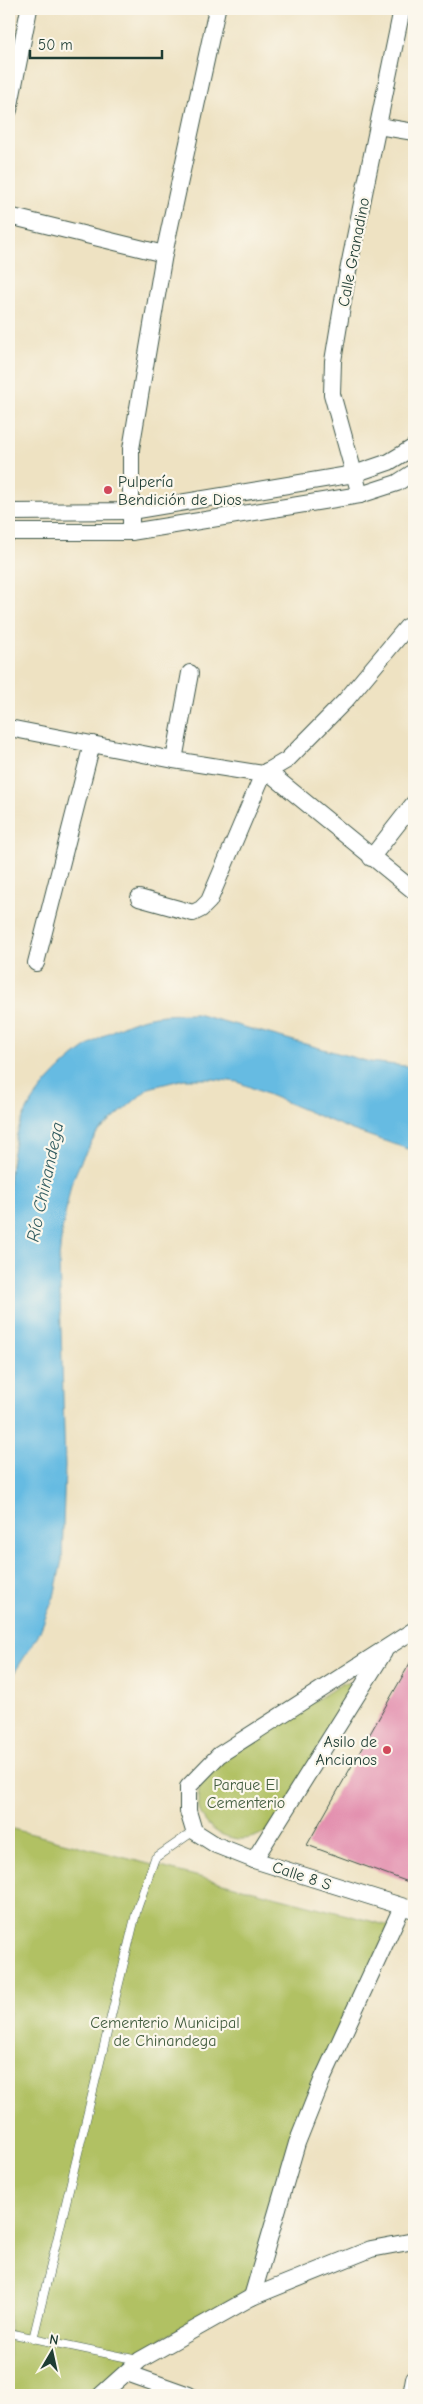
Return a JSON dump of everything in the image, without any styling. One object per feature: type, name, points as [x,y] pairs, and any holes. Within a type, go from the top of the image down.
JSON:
[{"type":"street","points":[[9,110],[29,9]]},
{"type":"street","points":[[131,532],[131,449],[164,254],[217,9]]},
{"type":"street","name":"Calle Granadino","points":[[360,495],[332,394],[333,361],[348,271],[402,9]]},
{"type":"street","points":[[378,126],[414,132]]},
{"type":"street","points":[[9,216],[164,254]]},
{"type":"street","points":[[9,512],[131,511],[354,474],[388,462],[414,447]]},
{"type":"street","points":[[9,532],[131,532],[360,495],[397,483],[414,472]]},
{"type":"street","points":[[139,898],[193,913],[201,909],[209,901],[265,773],[287,760],[332,714],[408,627]]},
{"type":"street","points":[[174,760],[190,672]]},
{"type":"street","points":[[9,728],[174,760],[265,773],[414,891]]},
{"type":"street","points":[[36,963],[92,744]]},
{"type":"street","points":[[371,858],[414,803]]},
{"type":"street","points":[[194,1830],[188,1811],[188,1786],[219,1755],[414,1630]]},
{"type":"street","points":[[254,1860],[388,1646]]},
{"type":"street","name":"Calle 8 S","points":[[194,1830],[216,1845],[254,1860],[408,1909]]},
{"type":"street","points":[[252,2297],[297,2143],[323,2078],[408,1909]]},
{"type":"street","points":[[101,2395],[140,2360],[252,2297],[372,2249],[414,2241]]},
{"type":"street","points":[[127,2373],[189,2395]]},
{"type":"street","points":[[411,2395],[414,2378]]},
{"type":"lane","points":[[33,2339],[137,1909],[155,1858],[194,1830]]},
{"type":"lane","points":[[9,2333],[140,2360]]},
{"type":"green space","name":"Parque El Cementerio","points":[[343,1683],[357,1683],[271,1831],[241,1839],[223,1835],[208,1825],[199,1809],[198,1800],[200,1785],[213,1768],[225,1757]]},
{"type":"green space","name":"Cementerio Municipal de Chinandega","points":[[9,1828],[390,1926],[300,2112],[254,2287],[154,2343],[91,2395],[9,2395]]},
{"type":"water","name":"Río Chinandega","points":[[197,1014],[370,1062],[414,1067],[414,1151],[352,1130],[238,1082],[213,1079],[184,1079],[149,1088],[97,1133],[82,1159],[71,1184],[59,1259],[65,1465],[62,1560],[54,1597],[38,1636],[9,1681],[9,1180],[16,1138],[21,1122],[35,1098],[63,1066],[80,1052],[118,1028],[137,1020],[160,1015]]},
{"type":"building","name":"Asilo de Ancianos","points":[[414,1656],[414,1884],[307,1845]]},
{"type":"place","name":"Pulpería Bendición de Dios","points":[[108,490]]},
{"type":"place","name":"Asilo de Ancianos","points":[[387,1750]]}]
